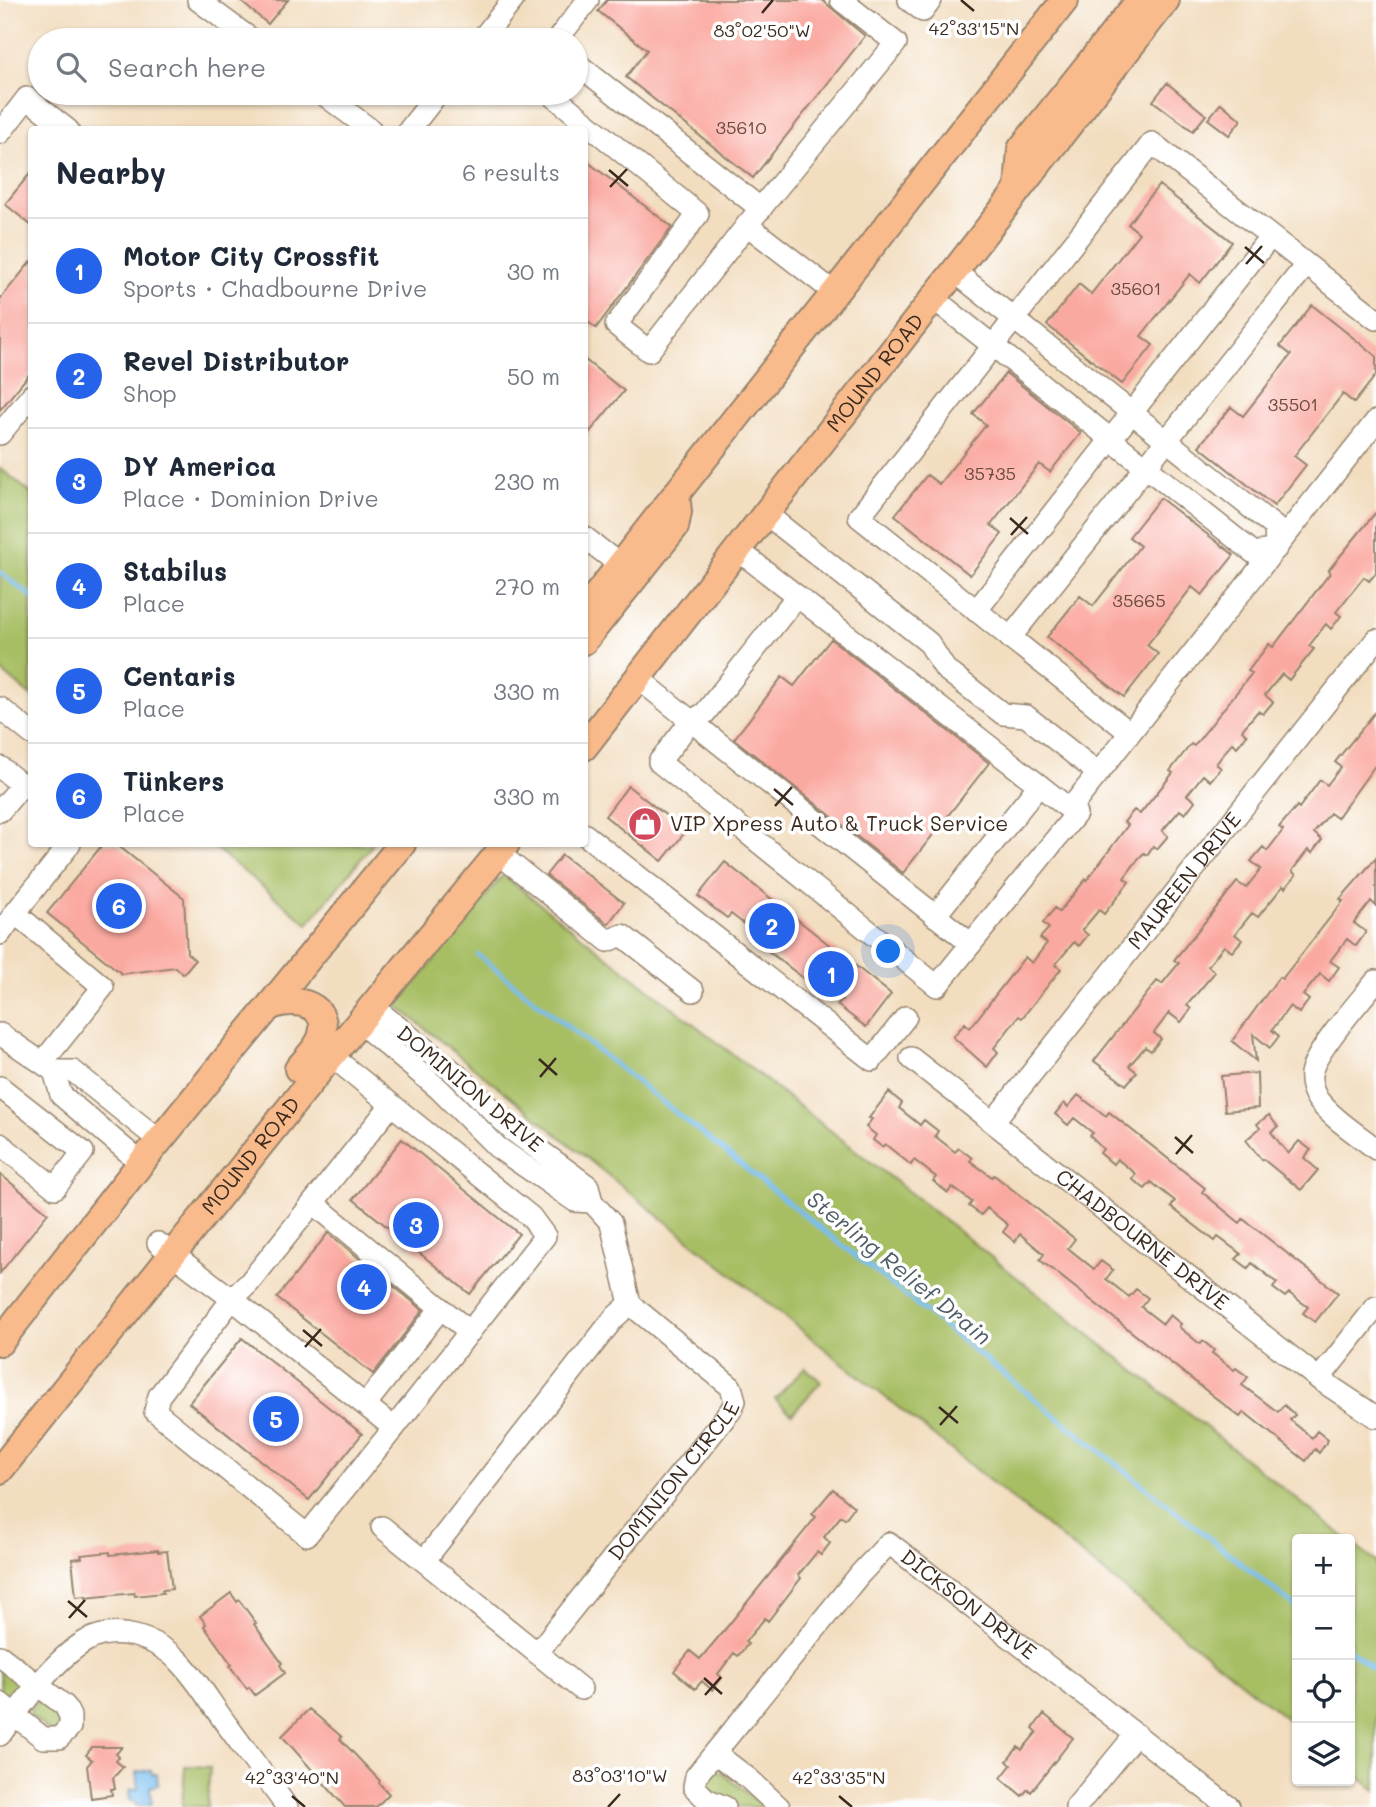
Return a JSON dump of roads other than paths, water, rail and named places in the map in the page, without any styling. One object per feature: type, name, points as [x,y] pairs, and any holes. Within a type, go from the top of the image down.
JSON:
[{"type":"main road","points":[[588,606],[1065,0]]},
{"type":"main road","points":[[1018,189],[1021,149],[1140,0]]},
{"type":"main road","name":"MOUND ROAD","points":[[588,742],[1166,0]]},
{"type":"main road","points":[[588,636],[675,527],[678,512],[676,494]]},
{"type":"main road","points":[[0,1342],[141,1163],[400,847]]},
{"type":"main road","name":"MOUND ROAD","points":[[0,1470],[106,1336],[165,1249],[324,1051],[366,1014],[502,848]]},
{"type":"main road","points":[[271,1006],[297,1000],[311,1006],[323,1025],[324,1051]]},
{"type":"street","points":[[198,0],[236,28]]},
{"type":"street","points":[[491,28],[513,0]]},
{"type":"street","points":[[566,28],[588,0]]},
{"type":"street","points":[[565,105],[698,214],[616,325],[649,351],[747,225],[896,43],[841,0]]},
{"type":"street","points":[[909,0],[923,11],[931,0]]},
{"type":"street","points":[[588,72],[761,208]]},
{"type":"street","points":[[0,133],[28,99]]},
{"type":"street","points":[[36,105],[63,126]]},
{"type":"street","points":[[338,105],[366,126]]},
{"type":"street","points":[[412,126],[429,105]]},
{"type":"street","points":[[1129,732],[859,517],[1152,143],[1376,319]]},
{"type":"street","points":[[747,225],[835,293]]},
{"type":"street","points":[[976,611],[1270,237]]},
{"type":"street","points":[[1010,638],[1306,265]]},
{"type":"street","points":[[954,271],[1275,527],[1276,549]]},
{"type":"street","points":[[933,298],[1254,554],[1276,549]]},
{"type":"street","points":[[0,434],[28,400]]},
{"type":"street","points":[[1070,809],[1376,421]]},
{"type":"street","points":[[766,514],[929,643],[945,669],[1003,714],[1026,716],[1098,773]]},
{"type":"street","points":[[588,540],[620,565]]},
{"type":"street","points":[[738,550],[797,596],[1039,785],[1070,809],[1076,814],[937,986],[659,762],[691,721],[705,713],[797,596]]},
{"type":"street","name":"MAUREEN DRIVE","points":[[993,1122],[1376,640]]},
{"type":"street","points":[[638,678],[971,944]]},
{"type":"street","points":[[0,709],[28,731]]},
{"type":"street","points":[[0,767],[27,779],[0,811]]},
{"type":"street","points":[[935,916],[1039,785]]},
{"type":"street","points":[[588,838],[872,1060],[906,1017]]},
{"type":"street","points":[[0,934],[68,847]]},
{"type":"street","points":[[502,848],[608,942],[622,935],[692,991]]},
{"type":"street","points":[[15,913],[103,987],[49,1067]]},
{"type":"street","points":[[1376,981],[1320,1054],[1311,1073],[1311,1085],[1324,1107],[1376,1149]]},
{"type":"street","name":"DOMINION DRIVE","points":[[366,1014],[455,1073],[513,1130],[588,1186],[592,1202],[611,1223],[630,1304]]},
{"type":"street","name":"DOMINION DRIVE","points":[[366,1014],[497,1147],[575,1201],[592,1202]]},
{"type":"street","points":[[0,1034],[49,1067],[73,1071],[160,1141]]},
{"type":"street","points":[[324,1051],[531,1217],[545,1236],[307,1535],[155,1411],[159,1396],[232,1299],[249,1283],[391,1105]]},
{"type":"street","name":"CHADBOURNE DRIVE","points":[[911,1058],[1319,1379],[1376,1417]]},
{"type":"street","points":[[49,1067],[61,1095],[141,1163]]},
{"type":"street","points":[[0,1087],[83,1152],[55,1188],[0,1144]]},
{"type":"street","points":[[463,1113],[479,1097]]},
{"type":"street","points":[[313,1203],[470,1332]]},
{"type":"street","points":[[165,1249],[394,1428]]},
{"type":"street","points":[[424,1561],[614,1318],[630,1304]]},
{"type":"street","name":"DOMINION CIRCLE","points":[[537,1653],[732,1410],[735,1401],[731,1387],[630,1304]]},
{"type":"street","points":[[1319,1379],[1376,1307]]},
{"type":"street","points":[[365,1405],[441,1308]]},
{"type":"street","points":[[382,1527],[581,1689]]},
{"type":"street","name":"DICKSON DRIVE","points":[[724,1807],[706,1799],[694,1787],[696,1776],[860,1574],[889,1544],[1229,1807]]},
{"type":"street","points":[[0,1735],[21,1701],[64,1658],[88,1640],[117,1632],[150,1641],[178,1661],[287,1807]]},
{"type":"street","points":[[0,1656],[21,1701]]},
{"type":"street","points":[[1076,1807],[1136,1734]]},
{"type":"street","points":[[715,1753],[779,1807]]},
{"type":"water","points":[[151,1770],[152,1774],[157,1774],[158,1785],[150,1787],[152,1804],[136,1806],[135,1802],[130,1801],[129,1790],[138,1789],[136,1772]]},
{"type":"waterway","name":"Sterling Relief Drain","points":[[0,572],[28,594]]},
{"type":"waterway","name":"Sterling Relief Drain","points":[[478,955],[1292,1604]]},
{"type":"waterway","name":"Sterling Relief Drain","points":[[1355,1654],[1376,1671]]},
{"type":"place","name":"VIP Xpress Auto & Truck Service","points":[[645,824]]},
{"type":"place","name":"Tünkers","points":[[119,906]]},
{"type":"place","name":"Revel Distributor","points":[[772,926]]},
{"type":"place","name":"Motor City Crossfit","points":[[831,974]]},
{"type":"place","name":"DY America","points":[[416,1225]]},
{"type":"place","name":"Stabilus","points":[[364,1287]]},
{"type":"place","name":"Centaris","points":[[276,1419]]}]
